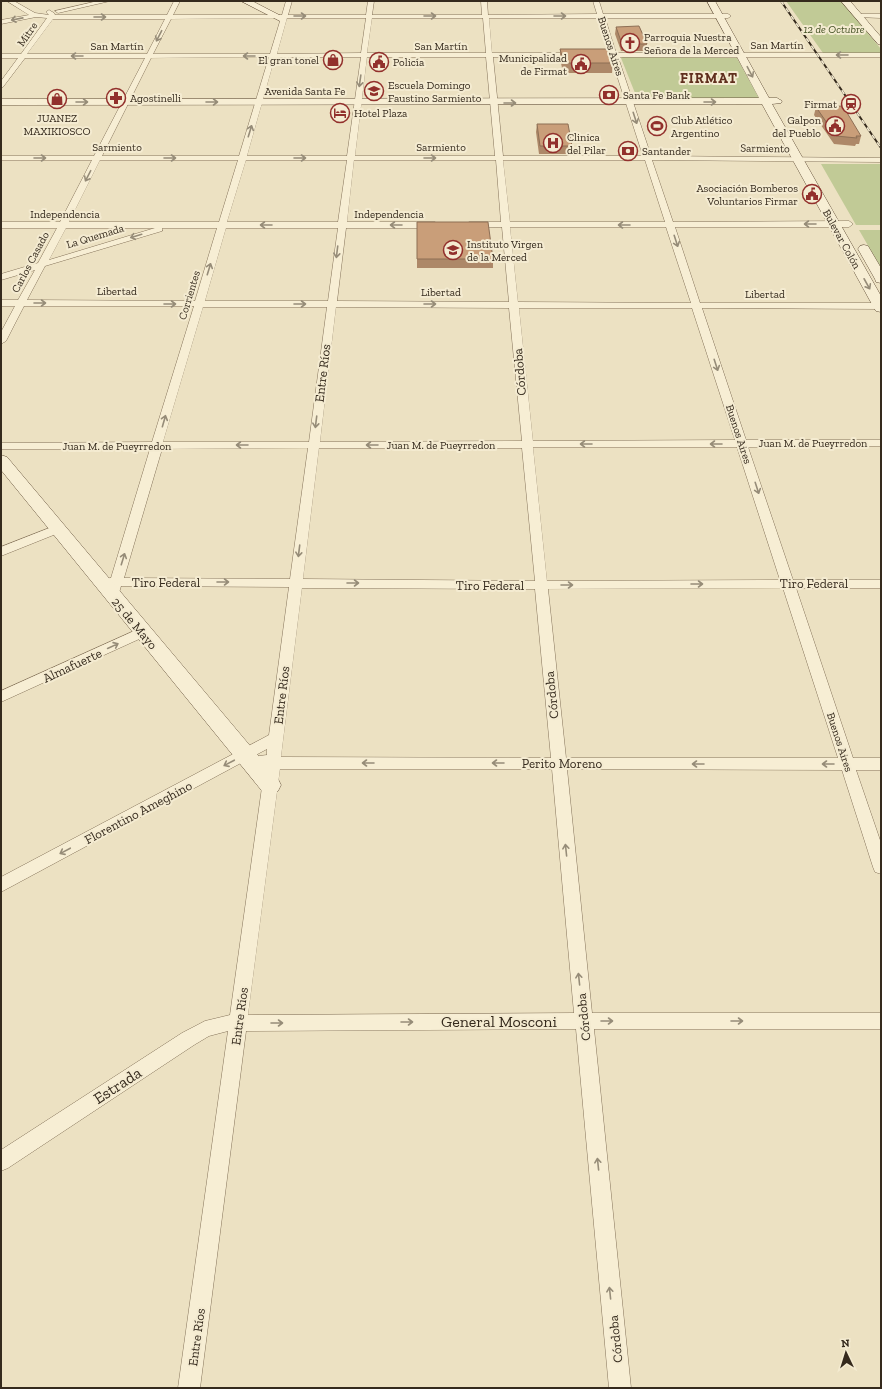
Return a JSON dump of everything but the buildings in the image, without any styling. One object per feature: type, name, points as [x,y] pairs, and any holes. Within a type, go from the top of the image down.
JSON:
[{"type":"street","points":[[10,1],[33,16]]},
{"type":"street","points":[[50,15],[107,1]]},
{"type":"street","name":"Carlos Casado","points":[[1,341],[63,225],[177,1]]},
{"type":"street","points":[[245,1],[281,17]]},
{"type":"street","name":"Corrientes","points":[[110,586],[157,446],[272,56],[281,17],[289,1]]},
{"type":"street","name":"Entre Ríos","points":[[189,1388],[273,763],[371,1]]},
{"type":"street","name":"Córdoba","points":[[484,1],[526,444],[620,1388]]},
{"type":"street","name":"Buenos Aires","points":[[596,1],[881,867]]},
{"type":"street","name":"Bulevar Colón","points":[[711,1],[724,16]]},
{"type":"street","name":"Bulevar Colón","points":[[719,1],[724,16],[746,55],[777,101],[791,125]]},
{"type":"street","points":[[845,1],[881,42]]},
{"type":"street","points":[[1,22],[33,16],[50,15],[169,17],[724,16]]},
{"type":"street","name":"Mitre","points":[[1,86],[24,56],[50,15]]},
{"type":"street","points":[[859,16],[881,16]]},
{"type":"street","name":"San Martín","points":[[1,56],[584,55]]},
{"type":"street","name":"San Martín","points":[[600,55],[881,55]]},
{"type":"street","name":"Bulevar Colón","points":[[746,55],[766,101],[797,159],[881,306]]},
{"type":"street","name":"Avenida Santa Fe","points":[[1,102],[493,103],[777,101]]},
{"type":"street","points":[[803,146],[819,172]]},
{"type":"street","name":"Sarmiento","points":[[1,158],[648,158],[881,160]]},
{"type":"street","name":"Bulevar Colón","points":[[841,211],[881,279]]},
{"type":"street","points":[[458,225],[849,224]]},
{"type":"street","name":"Independencia","points":[[1,225],[442,225]]},
{"type":"street","name":"La Quemada","points":[[1,277],[173,225]]},
{"type":"street","name":"Libertad","points":[[1,303],[881,306]]},
{"type":"street","name":"Juan M. de Pueyrredon","points":[[1,446],[881,443]]},
{"type":"street","name":"25 de Mayo","points":[[1,460],[57,529],[110,586],[142,632],[270,785]]},
{"type":"street","points":[[1,552],[57,529]]},
{"type":"street","name":"Tiro Federal","points":[[110,586],[295,583],[540,585],[788,583],[881,584]]},
{"type":"street","name":"Almafuerte","points":[[1,697],[142,632]]},
{"type":"street","name":"Florentino Ameghino","points":[[1,885],[276,738]]},
{"type":"street","name":"Perito Moreno","points":[[245,755],[273,763],[881,764]]},
{"type":"street","name":"General Mosconi","points":[[238,1023],[881,1021]]},
{"type":"street","name":"Estrada","points":[[1,1161],[205,1029],[228,1023],[238,1023]]},
{"type":"green space","name":"12 de Octubre","points":[[786,1],[841,1],[881,49],[881,53],[823,53]]},
{"type":"green space","points":[[621,58],[737,58],[759,98],[755,100],[645,100],[637,98]]},
{"type":"green space","points":[[821,164],[881,164],[881,225],[856,225]]},
{"type":"green space","points":[[859,230],[881,230],[881,268]]},
{"type":"railway","points":[[781,1],[881,148]]},
{"type":"place","name":"Parroquia Nuestra Señora de la Merced","points":[[630,43]]},
{"type":"place","name":"El gran tonel","points":[[333,60]]},
{"type":"place","name":"Policía","points":[[379,62]]},
{"type":"place","name":"Municipalidad de Firmat","points":[[581,64]]},
{"type":"place","name":"Escuela Domingo Faustino Sarmiento","points":[[374,91]]},
{"type":"place","name":"Santa Fe Bank","points":[[609,95]]},
{"type":"place","name":"Agostinelli","points":[[116,98]]},
{"type":"place","name":"JUANEZ MAXIKIOSCO","points":[[57,99]]},
{"type":"place","name":"Firmat","points":[[851,104]]},
{"type":"place","name":"Hotel Plaza","points":[[340,113]]},
{"type":"place","name":"Club Atlético Argentino","points":[[657,126]]},
{"type":"place","name":"Galpon del Pueblo","points":[[835,126]]},
{"type":"place","name":"Clinica del Pilar","points":[[553,143]]},
{"type":"place","name":"Santander","points":[[628,151]]},
{"type":"place","name":"Asociación Bomberos Voluntarios Firmar","points":[[812,194]]},
{"type":"place","name":"Instituto Virgen de la Merced","points":[[453,250]]},
{"type":"district","name":"FIRMAT","points":[[709,78]]}]
